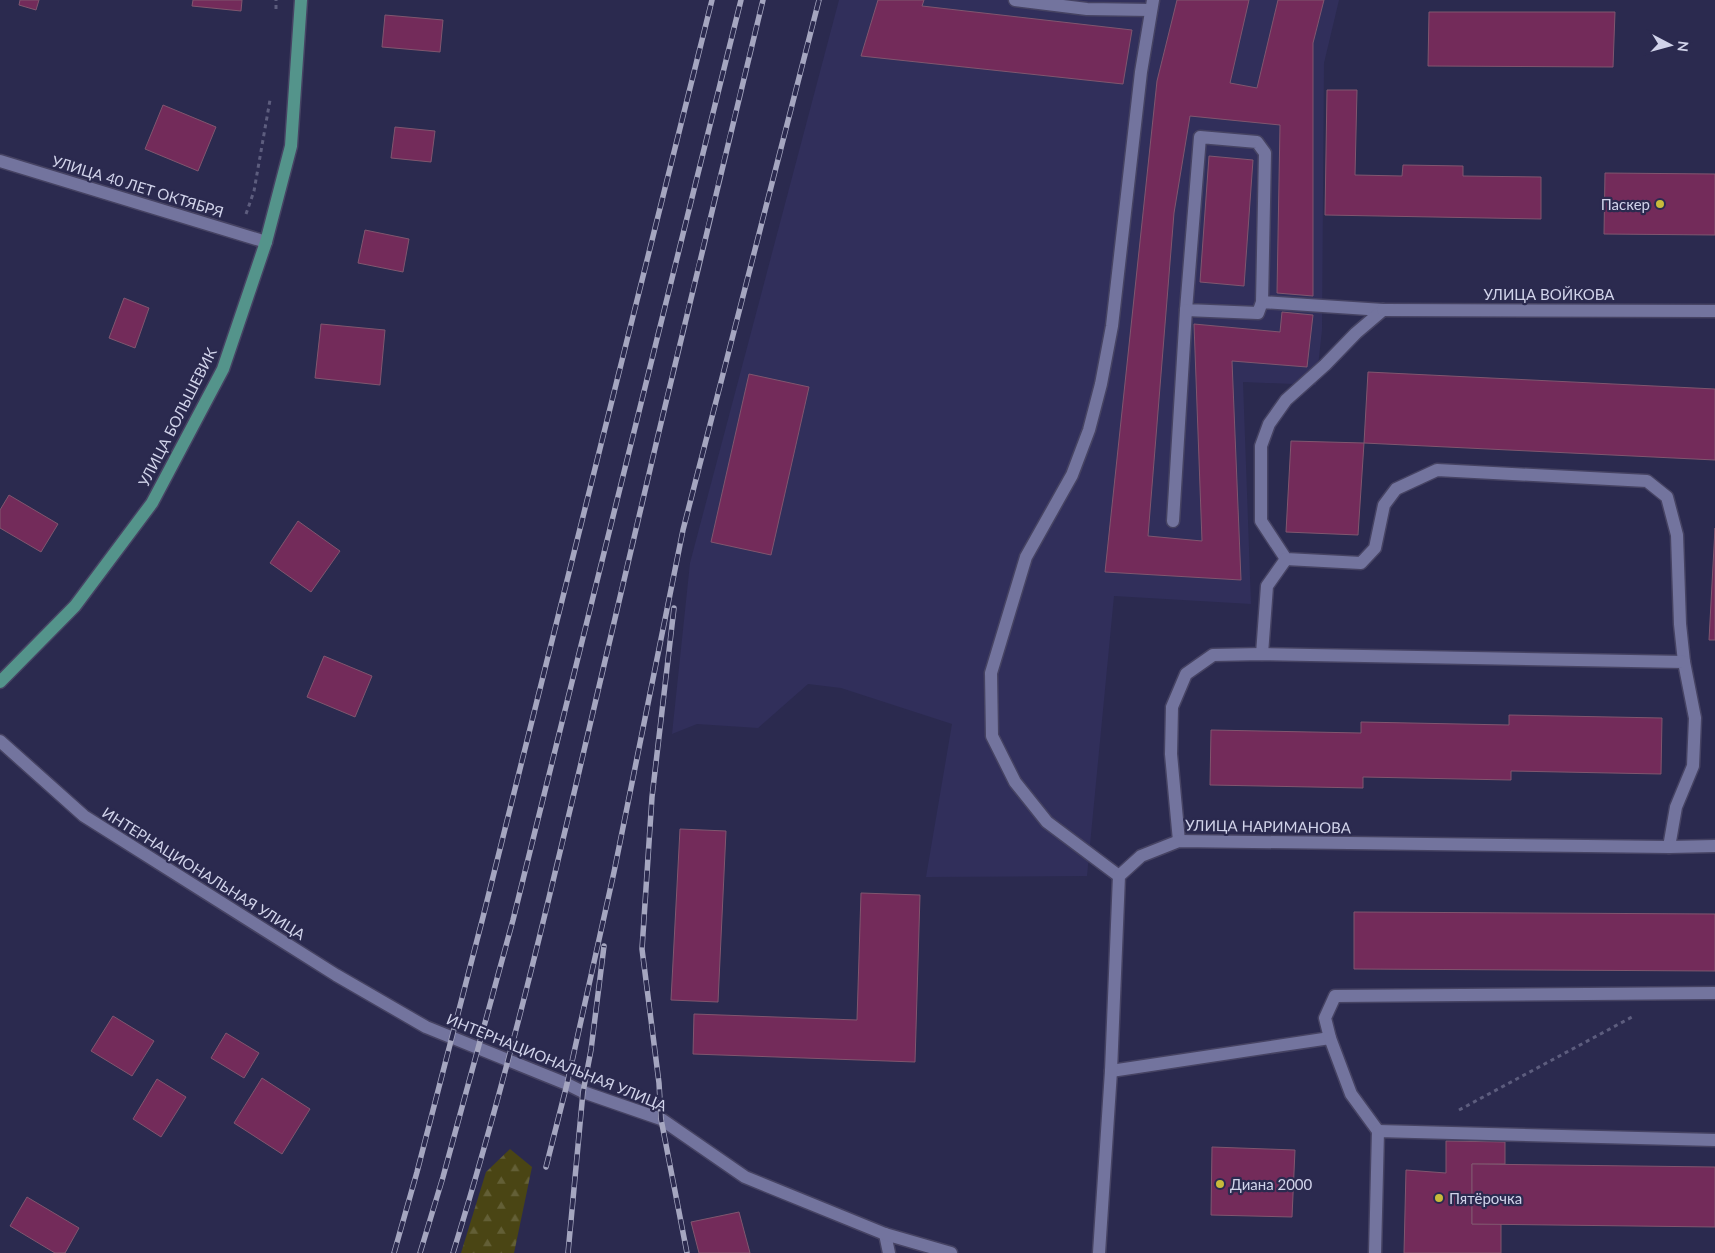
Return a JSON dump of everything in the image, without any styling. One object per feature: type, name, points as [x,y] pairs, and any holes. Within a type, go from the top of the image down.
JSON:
[{"type":"main road","name":"УЛИЦА БОЛЬШЕВИК","points":[[0,682],[75,606],[152,503],[223,369],[266,242],[291,146],[301,0]]},
{"type":"street","points":[[1015,0],[1088,5],[1152,5],[1142,72],[1112,326],[1101,384],[1088,430],[1072,475],[1026,556],[991,673],[992,736],[1014,782],[1047,822],[1119,876],[1099,1253]]},
{"type":"street","points":[[1173,521],[1186,310],[1200,136],[1258,142],[1265,153],[1262,302],[1258,313],[1186,310]]},
{"type":"street","name":"УЛИЦА 40 ЛЕТ ОКТЯБРЯ","points":[[0,161],[266,242]]},
{"type":"street","name":"УЛИЦА ВОЙКОВА","points":[[1262,302],[1383,310],[1715,311]]},
{"type":"street","points":[[1286,559],[1261,521],[1260,446],[1269,424],[1286,400],[1356,333],[1383,310]]},
{"type":"street","points":[[1286,559],[1361,563],[1375,548],[1384,505],[1396,489],[1437,470],[1647,481],[1667,497],[1678,535],[1680,624],[1684,662],[1695,718],[1693,766],[1676,807],[1668,847]]},
{"type":"street","points":[[1262,654],[1267,586],[1286,559]]},
{"type":"street","points":[[1179,841],[1171,754],[1172,707],[1186,674],[1213,655],[1262,654],[1684,662]]},
{"type":"street","name":"ИНТЕРНАЦИОНАЛЬНАЯ УЛИЦА","points":[[0,741],[84,816],[336,975],[426,1027],[583,1092],[661,1119],[745,1177],[885,1234],[951,1253]]},
{"type":"street","name":"УЛИЦА НАРИМАНОВА","points":[[1119,876],[1141,856],[1179,841],[1715,846]]},
{"type":"street","points":[[1376,1253],[1378,1131],[1351,1094],[1330,1038],[1325,1018],[1335,996],[1715,993]]},
{"type":"street","points":[[1110,1071],[1330,1038]]},
{"type":"street","points":[[1378,1131],[1715,1140]]},
{"type":"street","points":[[885,1234],[889,1253]]},
{"type":"path","points":[[276,0],[276,18]]},
{"type":"path","points":[[239,234],[254,191],[270,99]]},
{"type":"path","points":[[1452,1114],[1633,1016]]},
{"type":"shaded area","points":[[839,0],[1339,0],[1324,63],[1322,330],[1316,385],[1243,382],[1251,604],[1114,596],[1087,876],[926,877],[952,724],[841,688],[808,684],[758,728],[697,724],[672,734],[690,563]]},
{"type":"green space","points":[[510,1149],[532,1167],[514,1253],[461,1253],[486,1172]]},
{"type":"building","points":[[20,0],[39,0],[36,10],[19,5]]},
{"type":"building","points":[[193,0],[242,0],[241,11],[192,6]]},
{"type":"building","points":[[878,0],[924,0],[922,6],[1132,30],[1123,84],[861,56]]},
{"type":"building","points":[[1177,0],[1249,0],[1230,83],[1257,88],[1278,0],[1324,0],[1313,43],[1313,296],[1277,293],[1280,125],[1190,116],[1174,213],[1148,536],[1202,541],[1194,324],[1280,332],[1282,312],[1313,315],[1307,367],[1232,361],[1241,580],[1105,572],[1157,81]]},
{"type":"building","points":[[1429,12],[1615,12],[1613,67],[1428,66]]},
{"type":"building","points":[[385,15],[443,20],[440,52],[382,47]]},
{"type":"building","points":[[1327,90],[1357,90],[1355,175],[1402,176],[1403,165],[1463,166],[1463,176],[1541,177],[1541,219],[1325,215]]},
{"type":"building","points":[[163,105],[216,127],[198,171],[145,149]]},
{"type":"building","points":[[395,127],[435,131],[431,162],[391,158]]},
{"type":"building","points":[[1209,156],[1253,160],[1244,286],[1200,282]]},
{"type":"building","name":"Паскер","points":[[1605,173],[1715,174],[1715,235],[1604,234]]},
{"type":"building","points":[[365,230],[409,239],[403,272],[358,263]]},
{"type":"building","points":[[124,298],[149,308],[135,348],[109,338]]},
{"type":"building","points":[[321,324],[385,330],[380,385],[315,378]]},
{"type":"building","points":[[1368,372],[1715,389],[1715,460],[1364,443]]},
{"type":"building","points":[[749,374],[809,387],[771,555],[711,542]]},
{"type":"building","points":[[1291,441],[1364,443],[1358,535],[1286,532]]},
{"type":"building","points":[[9,495],[58,524],[41,552],[0,528],[0,510]]},
{"type":"building","points":[[298,521],[340,551],[311,592],[270,563]]},
{"type":"building","points":[[1715,528],[1715,640],[1709,640]]},
{"type":"building","points":[[324,656],[372,676],[355,717],[307,697]]},
{"type":"building","points":[[1509,715],[1662,718],[1661,774],[1511,771],[1511,780],[1363,777],[1363,788],[1210,785],[1211,730],[1361,733],[1361,722],[1509,725]]},
{"type":"building","points":[[680,829],[726,831],[718,1002],[671,1000]]},
{"type":"building","points":[[861,893],[920,895],[915,1062],[693,1054],[694,1014],[857,1020]]},
{"type":"building","points":[[1354,912],[1715,914],[1715,971],[1354,969]]},
{"type":"building","points":[[113,1016],[154,1041],[132,1076],[91,1051]]},
{"type":"building","points":[[226,1033],[259,1053],[244,1078],[211,1058]]},
{"type":"building","points":[[262,1078],[310,1109],[282,1154],[234,1123]]},
{"type":"building","points":[[157,1079],[186,1097],[161,1137],[133,1119]]},
{"type":"building","name":"Пятёрочка","points":[[1446,1141],[1505,1142],[1505,1164],[1472,1164],[1472,1224],[1501,1224],[1501,1253],[1404,1253],[1406,1170],[1446,1173]]},
{"type":"building","points":[[1212,1147],[1295,1150],[1292,1217],[1211,1215]]},
{"type":"building","points":[[1472,1164],[1715,1167],[1715,1227],[1472,1224]]},
{"type":"building","points":[[27,1197],[79,1228],[65,1253],[55,1253],[10,1226]]},
{"type":"building","points":[[739,1212],[750,1253],[699,1253],[691,1222]]},
{"type":"railway","points":[[394,1253],[483,917],[712,0]]},
{"type":"railway","points":[[420,1253],[443,1177],[513,920],[741,0]]},
{"type":"railway","points":[[453,1253],[497,1102],[536,950],[763,0]]},
{"type":"railway","points":[[546,1167],[567,1084],[614,872],[683,530],[819,0]]},
{"type":"railway","points":[[674,608],[652,797],[642,949],[659,1083],[661,1119],[687,1253]]},
{"type":"railway","points":[[568,1253],[583,1092],[591,1050],[604,946]]},
{"type":"place","name":"Паскер","points":[[1660,204]]},
{"type":"place","name":"Диана 2000","points":[[1220,1184]]},
{"type":"place","name":"Пятёрочка","points":[[1439,1198]]}]
